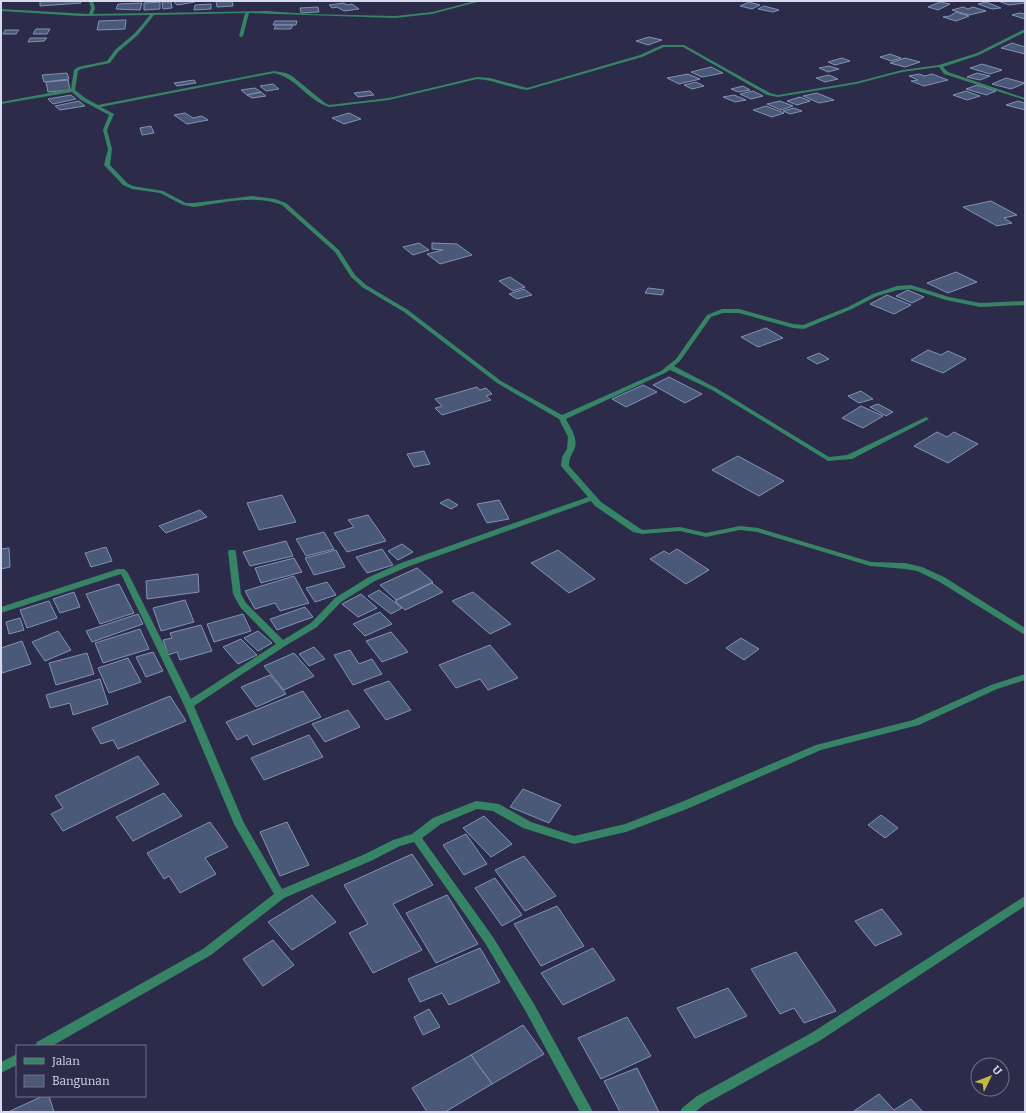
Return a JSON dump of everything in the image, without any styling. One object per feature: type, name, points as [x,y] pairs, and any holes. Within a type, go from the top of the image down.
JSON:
[{"type":"street","points":[[91,1],[93,8],[91,14]]},
{"type":"street","points":[[1,10],[91,14],[246,12],[395,17],[432,13],[479,1]]},
{"type":"street","points":[[241,36],[246,12]]},
{"type":"street","points":[[73,90],[76,70],[109,62],[118,48],[127,43],[153,14]]},
{"type":"street","points":[[98,106],[274,72],[284,74],[323,104],[329,106],[389,99],[477,78],[488,78],[517,88],[527,89],[641,56],[664,46],[672,45],[684,46],[769,94],[778,96],[856,83],[902,71],[940,66],[978,54],[1025,30]]},
{"type":"street","points":[[940,66],[946,73],[1025,99]]},
{"type":"street","points":[[1,103],[73,90]]},
{"type":"street","points":[[73,90],[83,99],[112,114],[105,130],[110,149],[107,165],[125,184],[132,187],[161,192],[185,204],[194,205],[261,198],[276,199],[284,204],[342,260],[353,276],[364,286],[412,315],[480,369],[499,382],[562,418],[572,437],[571,449],[566,457],[565,466],[598,504],[636,530],[642,532],[680,529],[706,535],[740,528],[758,530],[870,564],[904,566],[918,569],[941,579],[1025,632]]},
{"type":"street","points":[[562,418],[670,367],[678,360],[709,316],[722,311],[739,311],[793,326],[804,327],[850,308],[875,295],[897,288],[910,287],[948,299],[973,304],[995,305],[1025,302]]},
{"type":"street","points":[[670,367],[714,388],[828,459],[849,456],[926,419]]},
{"type":"street","points":[[189,705],[282,644],[314,625],[338,600],[372,579],[404,565],[593,498]]},
{"type":"street","points":[[232,552],[237,594],[243,605],[282,644]]},
{"type":"street","points":[[1,610],[123,571],[189,705],[239,824],[280,895]]},
{"type":"street","points":[[43,1045],[207,952],[280,895],[369,857],[397,843],[416,837],[438,821],[476,805],[495,807],[527,825],[574,840],[626,828],[682,806],[819,747],[916,723],[994,687],[1025,676]]},
{"type":"street","points":[[416,837],[489,940],[530,1008],[587,1112]]},
{"type":"street","points":[[686,1112],[701,1100],[817,1036],[1025,900]]},
{"type":"street","points":[[1,1068],[16,1060]]},
{"type":"building","points":[[40,1],[80,1],[81,3],[40,6]]},
{"type":"building","points":[[173,1],[194,1],[195,2],[177,5]]},
{"type":"building","points":[[216,1],[232,1],[233,6],[217,7]]},
{"type":"building","points":[[998,1],[1025,1],[1025,3],[1009,5]]},
{"type":"building","points":[[160,2],[160,9],[144,10],[144,3]]},
{"type":"building","points":[[162,2],[171,2],[172,8],[163,9]]},
{"type":"building","points":[[749,2],[760,5],[752,9],[740,6]]},
{"type":"building","points":[[940,2],[950,4],[938,10],[928,7]]},
{"type":"building","points":[[986,2],[1001,8],[992,9],[978,4]]},
{"type":"building","points":[[142,3],[140,10],[116,9],[118,4]]},
{"type":"building","points":[[344,3],[347,5],[352,4],[359,9],[344,11],[337,7],[332,8],[329,5]]},
{"type":"building","points":[[211,4],[211,9],[194,10],[195,5]]},
{"type":"building","points":[[764,6],[779,10],[773,12],[758,9]]},
{"type":"building","points":[[318,7],[319,12],[301,13],[300,8]]},
{"type":"building","points":[[963,7],[968,9],[973,7],[986,11],[969,15],[952,10]]},
{"type":"building","points":[[956,12],[969,16],[956,21],[943,17],[950,16]]},
{"type":"building","points":[[1019,13],[1025,14],[1025,19],[1012,15]]},
{"type":"building","points":[[126,20],[125,29],[97,30],[99,21]]},
{"type":"building","points":[[275,21],[297,21],[296,25],[273,25]]},
{"type":"building","points":[[276,25],[293,25],[291,29],[274,29]]},
{"type":"building","points":[[36,29],[50,29],[47,34],[33,34]]},
{"type":"building","points":[[5,30],[19,30],[16,34],[3,34]]},
{"type":"building","points":[[649,37],[662,40],[648,45],[636,41]]},
{"type":"building","points":[[30,38],[47,38],[44,41],[28,42]]},
{"type":"building","points":[[1012,43],[1025,47],[1025,54],[1001,48]]},
{"type":"building","points":[[890,54],[901,58],[891,61],[880,57]]},
{"type":"building","points":[[842,58],[850,61],[835,65],[828,62]]},
{"type":"building","points":[[905,58],[920,62],[905,67],[890,63]]},
{"type":"building","points":[[982,64],[1002,70],[990,74],[970,68]]},
{"type":"building","points":[[829,66],[839,69],[828,72],[819,68]]},
{"type":"building","points":[[711,67],[723,73],[702,77],[691,72]]},
{"type":"building","points":[[67,73],[69,79],[44,82],[42,75]]},
{"type":"building","points":[[977,73],[990,76],[980,80],[967,77]]},
{"type":"building","points":[[688,74],[700,79],[679,84],[667,78]]},
{"type":"building","points":[[919,74],[925,76],[932,74],[948,80],[924,86],[911,81],[918,80],[909,76]]},
{"type":"building","points":[[829,75],[838,79],[825,82],[816,78]]},
{"type":"building","points":[[1006,78],[1025,83],[1011,89],[992,84]]},
{"type":"building","points":[[68,80],[70,90],[48,92],[46,82]]},
{"type":"building","points":[[194,80],[196,83],[177,86],[174,83]]},
{"type":"building","points":[[696,82],[704,86],[692,89],[684,85]]},
{"type":"building","points":[[273,84],[279,89],[266,91],[260,86]]},
{"type":"building","points":[[977,85],[996,91],[986,95],[966,89]]},
{"type":"building","points":[[743,86],[750,90],[738,92],[731,89]]},
{"type":"building","points":[[255,88],[261,92],[247,95],[241,90]]},
{"type":"building","points":[[370,91],[374,95],[358,97],[354,93]]},
{"type":"building","points":[[753,91],[763,96],[751,99],[740,94]]},
{"type":"building","points":[[966,91],[980,96],[967,100],[953,95]]},
{"type":"building","points":[[261,92],[266,96],[252,98],[247,95]]},
{"type":"building","points":[[817,93],[834,100],[819,103],[803,96]]},
{"type":"building","points":[[71,95],[76,99],[53,104],[48,99]]},
{"type":"building","points":[[734,95],[746,100],[735,102],[723,97]]},
{"type":"building","points":[[800,97],[810,101],[797,105],[787,101]]},
{"type":"building","points":[[79,101],[85,106],[60,110],[55,106]]},
{"type":"building","points":[[780,101],[793,106],[781,110],[767,104]]},
{"type":"building","points":[[1018,101],[1025,103],[1025,110],[1006,105]]},
{"type":"building","points":[[766,106],[784,113],[772,117],[753,110]]},
{"type":"building","points":[[794,108],[802,111],[790,114],[783,111]]},
{"type":"building","points":[[185,113],[193,118],[202,116],[208,120],[187,124],[174,115]]},
{"type":"building","points":[[349,113],[361,119],[344,124],[332,118]]},
{"type":"building","points":[[151,126],[154,133],[142,135],[140,128]]},
{"type":"building","points":[[991,201],[1017,215],[1004,218],[1012,223],[997,226],[963,207]]},
{"type":"building","points":[[419,243],[429,250],[413,255],[403,247]]},
{"type":"building","points":[[432,243],[457,244],[472,255],[440,264],[427,254],[443,250],[432,249]]},
{"type":"building","points":[[956,272],[977,282],[948,293],[927,283]]},
{"type":"building","points":[[510,277],[525,287],[513,291],[499,281]]},
{"type":"building","points":[[648,288],[664,290],[662,295],[645,293]]},
{"type":"building","points":[[524,289],[532,295],[517,299],[509,294]]},
{"type":"building","points":[[908,290],[924,297],[912,303],[896,296]]},
{"type":"building","points":[[887,295],[911,305],[894,314],[870,304]]},
{"type":"building","points":[[766,328],[783,338],[758,347],[741,337]]},
{"type":"building","points":[[928,350],[941,355],[948,351],[966,359],[943,373],[911,360]]},
{"type":"building","points":[[819,353],[829,359],[817,364],[807,358]]},
{"type":"building","points":[[669,377],[702,394],[685,403],[653,385]]},
{"type":"building","points":[[643,385],[657,392],[626,407],[612,399]]},
{"type":"building","points":[[477,387],[480,390],[486,388],[492,394],[486,396],[491,400],[442,415],[435,408],[442,406],[435,399]]},
{"type":"building","points":[[861,391],[873,399],[859,403],[848,396]]},
{"type":"building","points":[[878,404],[893,412],[886,416],[870,407]]},
{"type":"building","points":[[861,406],[883,416],[863,428],[842,418]]},
{"type":"building","points":[[937,432],[947,437],[954,432],[978,444],[948,463],[914,446]]},
{"type":"building","points":[[424,451],[430,464],[414,467],[407,454]]},
{"type":"building","points":[[738,456],[784,481],[759,496],[712,470]]},
{"type":"building","points":[[282,495],[296,522],[259,530],[247,503]]},
{"type":"building","points":[[448,499],[458,505],[451,509],[440,503]]},
{"type":"building","points":[[499,500],[509,519],[487,523],[477,504]]},
{"type":"building","points":[[200,510],[207,517],[166,533],[159,526]]},
{"type":"building","points":[[368,515],[386,541],[347,552],[334,533],[354,527],[348,520]]},
{"type":"building","points":[[324,532],[334,549],[306,556],[296,539]]},
{"type":"building","points":[[286,541],[293,556],[250,566],[243,552]]},
{"type":"building","points":[[402,544],[413,552],[398,560],[388,551]]},
{"type":"building","points":[[106,547],[112,561],[91,567],[85,553]]},
{"type":"building","points":[[9,548],[10,567],[1,569],[1,549]]},
{"type":"building","points":[[382,549],[393,565],[367,573],[356,557]]},
{"type":"building","points":[[677,549],[709,570],[686,584],[650,559],[664,551],[669,554]]},
{"type":"building","points":[[336,550],[345,567],[314,575],[305,558]]},
{"type":"building","points":[[558,550],[595,579],[569,593],[531,563]]},
{"type":"building","points":[[294,558],[302,572],[261,583],[255,568]]},
{"type":"building","points":[[417,568],[433,582],[396,600],[380,585]]},
{"type":"building","points":[[198,574],[199,592],[147,599],[146,581]]},
{"type":"building","points":[[294,576],[309,603],[280,611],[275,603],[255,609],[245,591]]},
{"type":"building","points":[[327,582],[336,595],[315,602],[306,588]]},
{"type":"building","points":[[432,583],[443,592],[405,610],[395,601]]},
{"type":"building","points":[[119,584],[134,613],[100,624],[86,594]]},
{"type":"building","points":[[379,590],[402,608],[391,614],[368,596]]},
{"type":"building","points":[[74,592],[80,607],[60,613],[53,599]]},
{"type":"building","points":[[473,592],[511,624],[490,634],[452,601]]},
{"type":"building","points":[[361,594],[377,608],[358,617],[342,604]]},
{"type":"building","points":[[185,600],[194,622],[161,631],[153,608]]},
{"type":"building","points":[[49,601],[57,618],[27,628],[20,610]]},
{"type":"building","points":[[305,607],[313,617],[277,630],[270,619]]},
{"type":"building","points":[[380,612],[392,624],[365,636],[353,624]]},
{"type":"building","points":[[138,614],[143,624],[92,642],[86,631]]},
{"type":"building","points":[[243,614],[251,631],[214,642],[207,624]]},
{"type":"building","points":[[20,618],[24,630],[9,634],[6,622]]},
{"type":"building","points":[[201,625],[212,651],[180,660],[177,652],[168,655],[163,640],[172,638],[170,633]]},
{"type":"building","points":[[140,629],[149,649],[103,663],[95,643]]},
{"type":"building","points":[[58,631],[71,650],[45,661],[32,642]]},
{"type":"building","points":[[258,631],[272,643],[258,651],[244,638]]},
{"type":"building","points":[[391,632],[408,652],[382,662],[366,641]]},
{"type":"building","points":[[741,638],[759,649],[744,660],[726,648]]},
{"type":"building","points":[[241,639],[257,655],[238,664],[223,647]]},
{"type":"building","points":[[22,641],[31,664],[2,673],[1,648]]},
{"type":"building","points":[[490,645],[518,678],[488,690],[480,679],[456,688],[439,665]]},
{"type":"building","points":[[314,647],[325,659],[309,666],[299,654]]},
{"type":"building","points":[[350,650],[359,664],[372,659],[382,674],[353,685],[334,655]]},
{"type":"building","points":[[153,652],[163,671],[146,677],[136,657]]},
{"type":"building","points":[[87,653],[94,674],[56,685],[49,663]]},
{"type":"building","points":[[294,653],[314,676],[284,690],[264,666]]},
{"type":"building","points":[[128,658],[141,682],[109,693],[98,668]]},
{"type":"building","points":[[270,675],[286,694],[256,707],[241,687]]},
{"type":"building","points":[[100,679],[108,704],[73,715],[70,703],[50,708],[46,695]]},
{"type":"building","points":[[389,681],[411,710],[386,720],[364,690]]},
{"type":"building","points":[[303,691],[321,717],[253,745],[247,735],[237,740],[226,722]]},
{"type":"building","points":[[170,696],[186,721],[118,749],[113,740],[101,744],[92,728]]},
{"type":"building","points":[[348,710],[360,727],[325,742],[312,724]]},
{"type":"building","points":[[309,735],[323,757],[264,780],[251,758]]},
{"type":"building","points":[[138,756],[159,784],[63,831],[51,814],[63,808],[55,796]]},
{"type":"building","points":[[523,789],[561,805],[549,823],[510,807]]},
{"type":"building","points":[[164,793],[182,816],[133,841],[116,817]]},
{"type":"building","points":[[881,815],[898,828],[885,838],[868,825]]},
{"type":"building","points":[[484,816],[512,844],[491,857],[463,828]]},
{"type":"building","points":[[210,822],[228,847],[205,858],[216,874],[180,893],[169,876],[164,879],[147,853]]},
{"type":"building","points":[[287,822],[309,865],[280,876],[260,832]]},
{"type":"building","points":[[466,834],[487,864],[464,875],[443,845]]},
{"type":"building","points":[[412,854],[433,885],[393,904],[422,950],[373,973],[349,933],[368,924],[344,885]]},
{"type":"building","points":[[524,856],[556,896],[525,911],[495,870]]},
{"type":"building","points":[[495,878],[522,915],[502,926],[475,888]]},
{"type":"building","points":[[312,895],[336,922],[292,950],[268,922]]},
{"type":"building","points":[[447,895],[478,944],[436,963],[406,913]]},
{"type":"building","points":[[557,906],[584,946],[541,966],[514,924]]},
{"type":"building","points":[[882,909],[902,934],[875,946],[855,921]]},
{"type":"building","points":[[273,940],[294,965],[263,986],[243,959]]},
{"type":"building","points":[[480,948],[500,982],[449,1005],[442,993],[420,1002],[408,979]]},
{"type":"building","points":[[593,948],[615,980],[563,1005],[541,973]]},
{"type":"building","points":[[796,952],[836,1011],[804,1023],[794,1008],[780,1014],[751,969]]},
{"type":"building","points":[[728,988],[747,1016],[695,1038],[677,1008]]},
{"type":"building","points":[[429,1009],[440,1027],[423,1035],[414,1017]]},
{"type":"building","points":[[627,1017],[651,1056],[601,1079],[578,1038]]},
{"type":"building","points":[[523,1025],[544,1054],[492,1084],[471,1055]]},
{"type":"building","points":[[471,1055],[492,1084],[445,1112],[427,1112],[412,1088]]},
{"type":"building","points":[[637,1068],[659,1112],[620,1112],[604,1081]]},
{"type":"building","points":[[879,1094],[894,1110],[911,1099],[923,1112],[854,1111]]},
{"type":"building","points":[[41,1097],[49,1097],[54,1112],[8,1112]]}]
